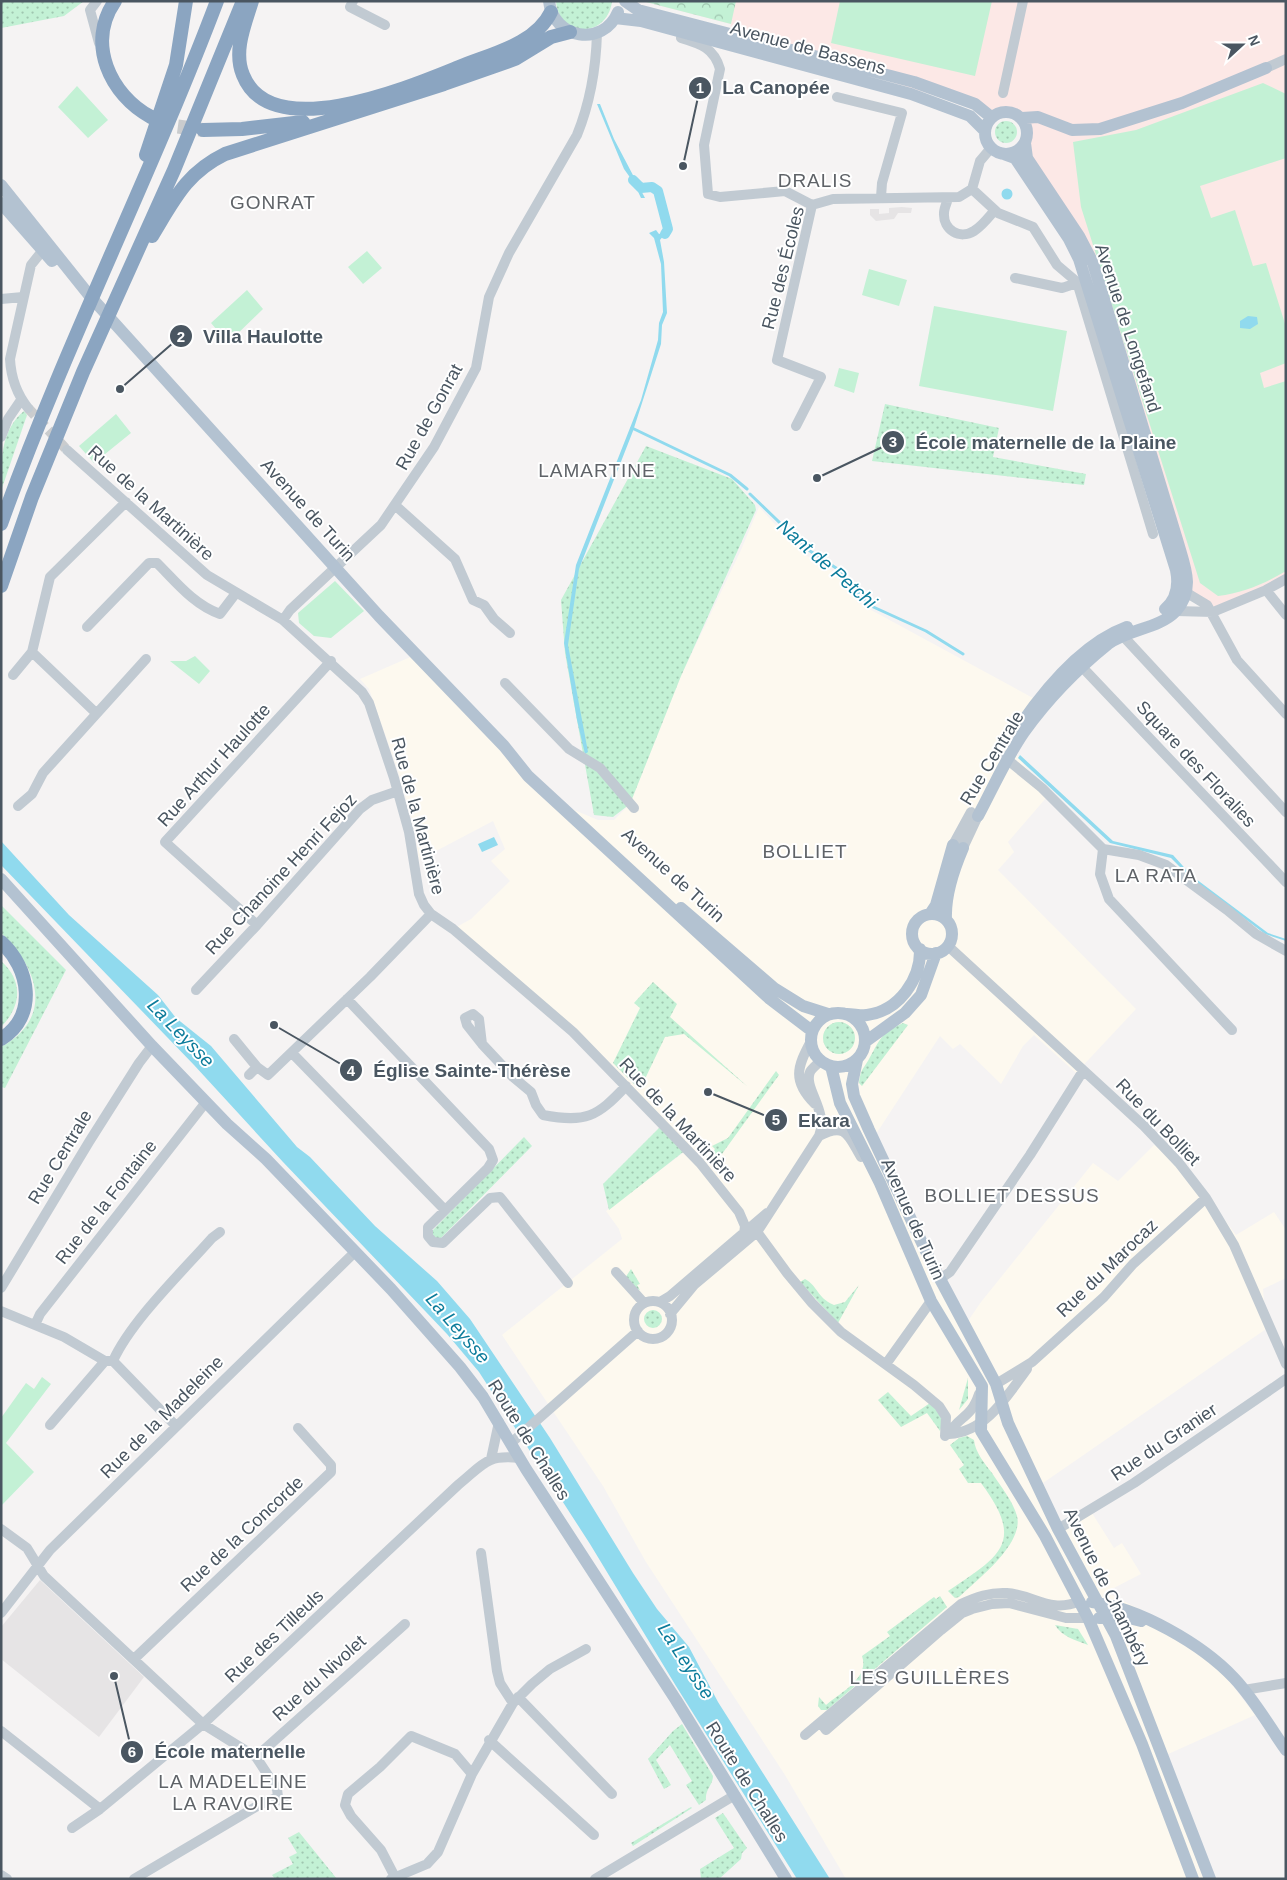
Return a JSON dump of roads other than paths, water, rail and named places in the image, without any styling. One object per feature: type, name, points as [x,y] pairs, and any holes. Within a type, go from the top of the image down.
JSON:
[{"type":"highway","points":[[115,1],[105,23],[103,58],[119,92],[150,117]]},
{"type":"highway","points":[[112,253],[176,65],[186,1]]},
{"type":"highway","points":[[1,524],[38,427],[164,134],[217,1]]},
{"type":"highway","points":[[1,586],[58,430],[114,299],[174,170],[243,1]]},
{"type":"highway","points":[[252,1],[240,49],[243,75],[249,87],[261,98],[276,104],[295,108],[342,106],[384,95],[445,73],[519,43],[546,22],[550,7]]},
{"type":"highway","points":[[114,299],[177,194],[200,168],[237,149],[386,104],[515,59],[551,37],[570,32]]},
{"type":"highway","points":[[203,130],[261,128],[338,117]]},
{"type":"highway","points":[[1,942],[19,969],[26,988],[26,1006],[17,1024],[1,1038]]},
{"type":"highway","points":[[1,955],[19,969]]},
{"type":"main road","points":[[550,7],[556,21],[570,32],[592,34],[609,26],[615,18],[620,1]]},
{"type":"main road","name":"Avenue de Bassens","points":[[625,1],[638,10],[914,82],[975,104],[991,117]]},
{"type":"main road","name":"Avenue de Bassens","points":[[615,18],[635,20],[911,94],[970,116],[984,130]]},
{"type":"main road","points":[[1048,122],[1026,138],[1016,152],[1004,154],[991,148],[985,137],[984,130],[991,117],[1007,111],[1022,118],[1038,117],[1072,130],[1100,129],[1182,104],[1266,68]]},
{"type":"main road","points":[[1022,118],[1026,138]]},
{"type":"main road","name":"Avenue de Longefand","points":[[1026,138],[1027,158],[1079,236],[1092,263],[1186,570],[1188,578],[1178,600]]},
{"type":"main road","name":"Avenue de Longefand","points":[[1004,154],[1015,158],[1069,239],[1079,259],[1176,570],[1178,600]]},
{"type":"main road","name":"Avenue de Turin","points":[[1,185],[45,248]]},
{"type":"main road","name":"Avenue de Turin","points":[[1,204],[89,295],[423,664],[504,746],[528,776],[812,1036]]},
{"type":"main road","name":"Rue Centrale","points":[[1006,758],[1047,703],[1109,644],[1123,636],[1164,620],[1178,600]]},
{"type":"main road","name":"Rue Centrale","points":[[974,814],[1040,695],[1094,643],[1110,633],[1155,616],[1178,600]]},
{"type":"main road","name":"Avenue de Turin","points":[[504,746],[534,770],[677,904],[774,988],[803,1006],[828,1014]]},
{"type":"main road","points":[[591,835],[618,849]]},
{"type":"main road","name":"Rue Centrale","points":[[930,914],[936,905],[958,846]]},
{"type":"main road","name":"Rue Centrale","points":[[946,919],[958,846]]},
{"type":"main road","name":"Route de Challes","points":[[1,878],[152,1046],[206,1102],[266,1159],[355,1252],[460,1367],[499,1422],[515,1439],[520,1458],[786,1879]]},
{"type":"main road","name":"Route de Challes","points":[[1,892],[76,961]]},
{"type":"main road","points":[[930,914],[946,919],[952,935],[948,946],[936,953],[921,995],[905,1013],[865,1042],[856,1060],[846,1066],[826,1063],[812,1048],[812,1036],[816,1024],[828,1014],[867,1015],[876,1013],[894,1004],[906,994],[913,980],[920,957],[920,949],[914,941],[913,930],[917,921],[930,914]]},
{"type":"main road","points":[[920,949],[936,953]]},
{"type":"main road","points":[[847,1014],[861,1025],[865,1042]]},
{"type":"main road","name":"Avenue de Turin","points":[[856,1060],[852,1084],[854,1096],[940,1279],[961,1318]]},
{"type":"main road","name":"Avenue de Turin","points":[[826,1063],[840,1103],[880,1183],[931,1301],[948,1328],[979,1398]]},
{"type":"main road","name":"Avenue de Chambéry","points":[[961,1318],[996,1384],[1001,1410],[1058,1529],[1089,1602],[1090,1618],[1142,1744],[1193,1879]]},
{"type":"main road","name":"Avenue de Chambéry","points":[[979,1398],[980,1422],[985,1437],[1045,1536],[1089,1602],[1107,1619],[1126,1658],[1210,1879]]},
{"type":"main road","points":[[1089,1602],[1135,1612],[1218,1663],[1244,1690],[1286,1750]]},
{"type":"main road","points":[[1090,1618],[1129,1618],[1163,1628]]},
{"type":"street","points":[[97,1],[90,10],[103,58]]},
{"type":"street","points":[[352,1],[350,7],[385,25]]},
{"type":"street","points":[[1003,93],[1022,1]]},
{"type":"street","points":[[654,25],[665,33],[707,46],[719,66],[720,74],[704,145],[708,194],[720,198],[785,191],[812,205]]},
{"type":"street","name":"Rue de Gonrat","points":[[283,620],[290,610],[382,525],[434,446],[474,373],[489,297],[509,253],[577,135],[584,119],[590,96],[594,55],[592,34]]},
{"type":"street","points":[[1266,68],[1286,59]]},
{"type":"street","points":[[837,97],[902,113],[882,183],[882,197]]},
{"type":"street","points":[[991,148],[980,161],[972,189],[959,197],[948,198],[944,214],[945,224],[956,234],[965,235],[974,231],[994,211]]},
{"type":"street","points":[[972,189],[994,211],[1033,227],[1057,265],[1077,283],[1153,534]]},
{"type":"street","name":"Rue des Écoles","points":[[796,426],[821,377],[777,360],[812,205],[833,199],[882,197],[948,198]]},
{"type":"street","points":[[1,436],[8,419],[25,404],[14,382],[10,358],[31,265],[45,248]]},
{"type":"street","points":[[1015,278],[1062,288],[1077,283]]},
{"type":"street","points":[[1,299],[23,297]]},
{"type":"street","name":"Rue de la Martinière","points":[[67,450],[207,575],[283,620],[331,661],[362,692],[369,703],[398,791],[409,832],[419,894],[431,914],[453,929],[555,1017],[626,1086],[707,1170],[740,1212],[746,1230]]},
{"type":"street","points":[[13,675],[32,652],[50,576],[126,502]]},
{"type":"street","points":[[396,506],[455,559],[473,600],[484,605],[494,619],[510,633]]},
{"type":"street","points":[[87,627],[149,563],[157,563],[194,600],[214,612],[220,614],[236,593]]},
{"type":"street","points":[[1178,600],[1213,612],[1266,590],[1286,579]]},
{"type":"street","points":[[1266,590],[1286,615]]},
{"type":"street","points":[[1178,600],[1207,605],[1213,612],[1237,660],[1286,714]]},
{"type":"street","points":[[1123,636],[1286,812]]},
{"type":"street","points":[[32,652],[96,713]]},
{"type":"street","points":[[18,806],[32,794],[43,773],[146,659]]},
{"type":"street","name":"Rue Arthur Haulotte","points":[[257,925],[165,842],[331,661]]},
{"type":"street","name":"Square des Floralies","points":[[1083,668],[1286,882]]},
{"type":"street","points":[[505,683],[569,749],[600,768],[634,808]]},
{"type":"street","points":[[1006,758],[1042,788],[1103,849],[1139,855],[1166,865],[1228,910],[1256,934],[1286,951]]},
{"type":"street","name":"Rue Chanoine Henri Fejoz","points":[[196,990],[367,803],[398,791]]},
{"type":"street","name":"Rue Centrale","points":[[958,846],[974,814]]},
{"type":"street","points":[[1103,849],[1100,874],[1109,899],[1232,1030]]},
{"type":"street","points":[[234,1039],[253,1071],[268,1075],[431,914]]},
{"type":"street","name":"Rue du Bolliet","points":[[948,946],[1163,1145],[1206,1198],[1234,1244],[1286,1364]]},
{"type":"street","points":[[347,999],[489,1149],[493,1160],[488,1168],[428,1227],[428,1236],[433,1242],[443,1242],[490,1198],[500,1196],[568,1283]]},
{"type":"street","points":[[812,1036],[800,1064],[798,1074],[803,1090],[818,1106]]},
{"type":"street","points":[[482,1044],[513,1077],[531,1092],[536,1105],[543,1115],[562,1118],[588,1117],[606,1107],[626,1086]]},
{"type":"street","name":"Rue Centrale","points":[[1,1288],[138,1063],[152,1046]]},
{"type":"street","points":[[292,1053],[445,1210]]},
{"type":"street","points":[[631,1290],[635,1312],[634,1322],[638,1331],[647,1337],[663,1335],[670,1326],[670,1314],[694,1285],[758,1232],[818,1136],[823,1122],[809,1080],[810,1072],[826,1063]]},
{"type":"street","points":[[940,1279],[950,1272],[955,1265],[1030,1155],[1083,1071]]},
{"type":"street","name":"Rue de la Fontaine","points":[[35,1325],[40,1314],[206,1102]]},
{"type":"street","points":[[818,1136],[836,1129],[846,1133],[872,1177],[880,1183]]},
{"type":"street","name":"Rue du Marocaz","points":[[996,1384],[1032,1362],[1104,1297],[1132,1264],[1206,1198]]},
{"type":"street","points":[[635,1312],[644,1303],[660,1302],[670,1296],[772,1209]]},
{"type":"street","points":[[744,1242],[746,1230]]},
{"type":"street","points":[[50,1424],[109,1361],[140,1321],[212,1238],[220,1232]]},
{"type":"street","points":[[758,1232],[787,1273],[812,1303],[841,1332],[886,1364],[939,1406],[946,1417],[945,1436]]},
{"type":"street","name":"Rue de la Madeleine","points":[[1,1613],[37,1566],[176,1426],[355,1252]]},
{"type":"street","points":[[616,1272],[644,1303]]},
{"type":"street","points":[[886,1364],[931,1301]]},
{"type":"street","points":[[660,1302],[670,1314]]},
{"type":"street","points":[[1,1311],[64,1337],[109,1361],[176,1426]]},
{"type":"street","points":[[515,1439],[550,1406],[638,1331]]},
{"type":"street","name":"Rue du Marocaz","points":[[979,1398],[952,1427],[949,1434],[956,1433],[980,1422],[1001,1410],[1032,1362]]},
{"type":"street","name":"Rue du Granier","points":[[1058,1529],[1087,1513],[1286,1379]]},
{"type":"street","points":[[979,1398],[1001,1410]]},
{"type":"street","points":[[979,1398],[1001,1410]]},
{"type":"street","points":[[491,1459],[499,1422]]},
{"type":"street","name":"Rue de la Concorde","points":[[134,1659],[331,1472],[331,1465],[298,1428]]},
{"type":"street","points":[[491,1459],[501,1455],[520,1458]]},
{"type":"street","name":"Rue des Tilleuls","points":[[72,1828],[100,1809],[204,1724],[458,1484],[491,1459]]},
{"type":"street","points":[[1,1529],[27,1548],[44,1576],[204,1724],[256,1757],[277,1789],[278,1797],[286,1805]]},
{"type":"street","points":[[481,1553],[500,1683],[515,1700],[612,1794]]},
{"type":"street","points":[[805,1736],[956,1607],[974,1598],[1009,1593],[1054,1606],[1067,1607],[1089,1602]]},
{"type":"street","points":[[821,1723],[826,1730],[962,1614],[992,1604],[1020,1605],[1066,1618],[1090,1618]]},
{"type":"street","points":[[942,1630],[956,1607]]},
{"type":"street","name":"Rue du Nivolet","points":[[256,1757],[405,1624]]},
{"type":"street","points":[[472,1774],[455,1754],[411,1736],[380,1767],[348,1794],[345,1805],[381,1850],[393,1878],[428,1864],[438,1852],[472,1774],[489,1741],[515,1700],[550,1670],[586,1648]]},
{"type":"street","points":[[1244,1690],[1286,1683]]},
{"type":"street","points":[[1,1732],[100,1809]]},
{"type":"street","points":[[489,1741],[594,1835]]},
{"type":"street","points":[[595,1879],[734,1795]]},
{"type":"street","points":[[134,1879],[259,1805],[278,1797]]},
{"type":"street","points":[[1,1875],[7,1879]]},
{"type":"water","points":[[597,104],[600,104],[614,139],[645,198],[641,198],[634,183],[624,169]]},
{"type":"water","points":[[1007,188],[1013,194],[1007,200],[1001,194]]},
{"type":"water","points":[[663,219],[667,221],[669,229],[660,240],[664,262],[667,313],[662,325],[661,344],[633,431],[579,569],[568,645],[588,752],[585,754],[577,720],[564,643],[576,565],[641,400],[658,340],[659,323],[663,312],[661,264],[654,238],[649,233],[656,230],[659,234],[666,231]]},
{"type":"water","points":[[1248,316],[1257,317],[1258,324],[1250,329],[1240,328],[1240,321]]},
{"type":"water","points":[[1020,755],[1113,841],[1173,855],[1192,876],[1268,933],[1286,939],[1286,941],[1265,934],[1191,878],[1171,858],[1110,843],[1018,758]]},
{"type":"water","points":[[494,837],[498,845],[482,852],[478,844]]},
{"type":"water","name":"La Leysse","points":[[1,841],[69,915],[158,995],[176,1018],[211,1046],[297,1147],[310,1157],[375,1226],[437,1281],[470,1319],[550,1438],[657,1609],[689,1647],[718,1702],[830,1879],[797,1879],[590,1544],[479,1372],[447,1334],[283,1162],[194,1065],[1,865]]},
{"type":"waterway","points":[[633,180],[641,188],[652,187],[658,191],[668,229],[665,234]]},
{"type":"waterway","name":"Nant de Petchi","points":[[632,428],[730,475],[747,489]]},
{"type":"waterway","name":"Nant de Petchi","points":[[750,494],[807,549],[836,568],[869,605],[926,631],[963,654]]},
{"type":"tunnel","points":[[158,120],[174,126],[203,130]]},
{"type":"tunnel","points":[[28,408],[67,450]]},
{"type":"place","name":"La Canopée","points":[[683,166]]},
{"type":"place","name":"Villa Haulotte","points":[[120,389]]},
{"type":"place","name":"École maternelle de la Plaine","points":[[817,478]]},
{"type":"place","name":"Église Sainte-Thérèse","points":[[274,1025]]},
{"type":"place","name":"Ekara","points":[[708,1092]]},
{"type":"place","name":"École maternelle","points":[[114,1676]]},
{"type":"district","name":"DRALIS","points":[[815,180]]},
{"type":"district","name":"GONRAT","points":[[273,202]]},
{"type":"district","name":"LAMARTINE","points":[[597,470]]},
{"type":"district","name":"BOLLIET","points":[[805,851]]},
{"type":"district","name":"LA RATA","points":[[1156,875]]},
{"type":"district","name":"BOLLIET DESSUS","points":[[1012,1195]]},
{"type":"district","name":"LES GUILLÈRES","points":[[930,1677]]},
{"type":"district","name":"LA MADELEINE LA RAVOIRE","points":[[233,1792]]}]
